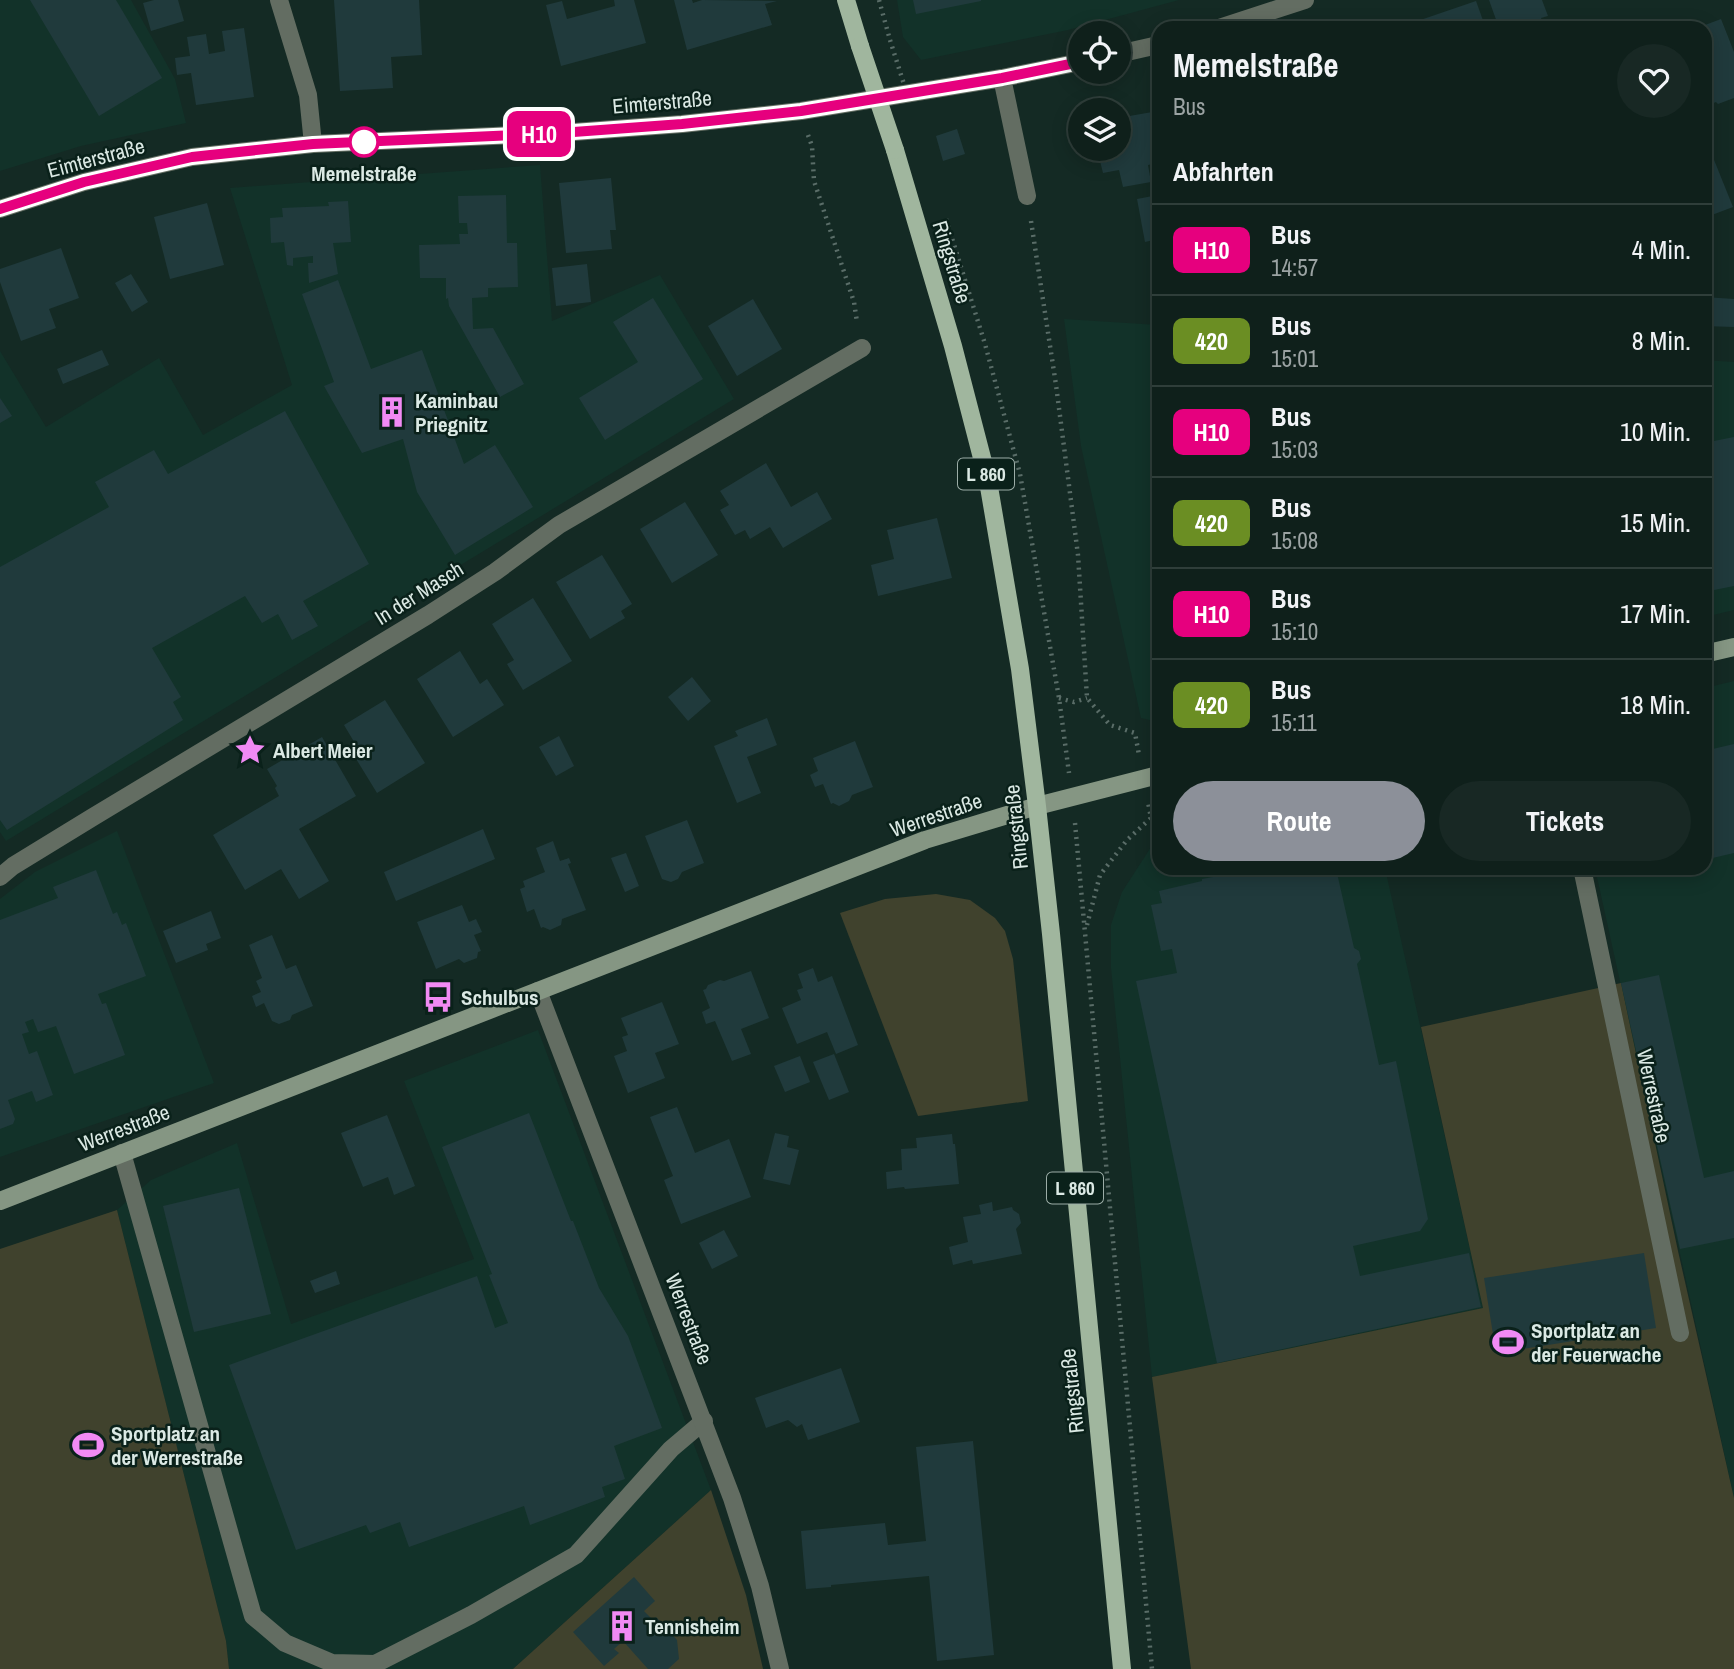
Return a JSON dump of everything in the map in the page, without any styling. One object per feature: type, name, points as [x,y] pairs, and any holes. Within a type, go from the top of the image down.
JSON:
[{"type":"main road","name":"Ringstraße","points":[[846,0],[895,150],[953,346],[988,481],[1020,668],[1051,934],[1122,1669]]},
{"type":"main road","points":[[1712,652],[1734,647]]},
{"type":"main road","name":"Werrestraße","points":[[0,1201],[925,840],[1037,806],[1151,777]]},
{"type":"street","points":[[279,0],[308,95],[313,144]]},
{"type":"street","points":[[1241,21],[1306,0]]},
{"type":"street","points":[[1131,51],[1152,46]]},
{"type":"street","name":"Eimterstraße","points":[[0,209],[84,182],[192,157],[313,144],[560,133],[682,124],[801,111],[1068,64]]},
{"type":"street","points":[[1002,78],[1027,196]]},
{"type":"street","name":"In der Masch","points":[[0,877],[13,866],[93,817],[428,615],[495,572],[559,525],[862,348]]},
{"type":"street","name":"Werrestraße","points":[[1583,875],[1680,1333]]},
{"type":"street","name":"Werrestraße","points":[[538,991],[732,1498],[760,1586],[780,1669]]},
{"type":"street","points":[[122,1153],[254,1616],[285,1643],[332,1663],[375,1664],[471,1615],[576,1555],[671,1449],[704,1421]]},
{"type":"path","points":[[879,0],[890,40]]},
{"type":"path","points":[[801,111],[812,146],[814,181],[854,302],[862,348]]},
{"type":"path","points":[[1027,196],[1056,385],[1076,542],[1087,698],[1110,725],[1135,733],[1151,777],[1151,818],[1127,841],[1100,875],[1086,930],[1152,1669]]},
{"type":"path","points":[[1059,698],[1074,702],[1087,698]]},
{"type":"path","points":[[1051,934],[1086,930]]},
{"type":"shaded area","points":[[0,0],[131,0],[175,79],[186,123],[81,146],[0,171]]},
{"type":"shaded area","points":[[897,0],[1179,0],[1101,21],[1068,21],[1068,30],[921,60],[903,37]]},
{"type":"shaded area","points":[[540,165],[552,321],[660,275],[734,399],[6,841],[0,832],[0,351],[46,427],[159,358],[203,435],[292,385],[230,188]]},
{"type":"shaded area","points":[[1064,319],[1152,325],[1152,721],[1141,718],[1081,446]]},
{"type":"shaded area","points":[[1712,361],[1734,362],[1734,610],[1712,615]]},
{"type":"shaded area","points":[[1734,681],[1734,1498],[1597,875],[1712,875],[1712,686]]},
{"type":"shaded area","points":[[117,831],[214,1083],[0,1157],[0,899],[35,872]]},
{"type":"shaded area","points":[[1152,846],[1152,875],[1387,875],[1483,1308],[1152,1377],[1111,968],[1111,925],[1122,892]]},
{"type":"shaded area","points":[[936,894],[970,900],[995,918],[1005,931],[1013,959],[1028,1101],[918,1116],[840,913],[885,899]]},
{"type":"shaded area","name":"Sportplatz an der Feuerwache","points":[[1621,983],[1734,1498],[1734,1669],[1191,1669],[1152,1377],[1483,1308],[1421,1027]]},
{"type":"shaded area","points":[[538,1030],[711,1490],[513,1669],[229,1669],[226,1641],[117,1210],[151,1180],[237,1143],[291,1324],[474,1259],[404,1081]]},
{"type":"shaded area","name":"Sportplatz an der Werrestraße","points":[[117,1210],[226,1641],[229,1669],[0,1669],[0,1249]]},
{"type":"shaded area","points":[[711,1490],[746,1595],[763,1669],[513,1669]]},
{"type":"building","points":[[30,0],[116,0],[162,78],[99,116]]},
{"type":"building","points":[[178,0],[184,21],[151,31],[143,3]]},
{"type":"building","points":[[334,0],[419,0],[422,55],[391,57],[393,88],[340,91]]},
{"type":"building","points":[[614,0],[634,0],[646,43],[561,66],[546,5],[562,1],[567,19],[615,6]]},
{"type":"building","points":[[674,0],[692,0],[693,3],[702,0],[777,1],[765,4],[772,25],[687,50]]},
{"type":"building","points":[[913,0],[981,0],[981,1],[916,14]]},
{"type":"building","points":[[1489,0],[1542,0],[1548,16],[1541,18],[1542,21],[1496,21]]},
{"type":"building","points":[[1476,1],[1483,21],[1417,21]]},
{"type":"building","points":[[1721,19],[1734,52],[1734,98],[1718,104],[1712,104],[1712,22]]},
{"type":"building","points":[[244,28],[254,97],[196,105],[191,73],[177,75],[175,58],[190,56],[187,37],[206,34],[209,54],[225,51],[222,31]]},
{"type":"building","points":[[1152,112],[1152,164],[1148,165],[1151,182],[1123,187],[1119,170],[1103,173],[1100,161],[1131,161],[1131,116]]},
{"type":"building","points":[[957,129],[965,154],[943,161],[936,136]]},
{"type":"building","points":[[1712,155],[1733,207],[1712,215]]},
{"type":"building","points":[[611,178],[616,230],[610,230],[612,249],[566,253],[559,183]]},
{"type":"building","points":[[506,195],[507,243],[517,243],[518,287],[488,288],[488,297],[472,298],[473,329],[493,328],[524,384],[500,397],[449,306],[448,298],[446,299],[446,278],[420,278],[419,245],[460,244],[459,234],[468,234],[467,223],[459,223],[458,196]]},
{"type":"building","points":[[1152,196],[1152,240],[1145,242],[1137,199]]},
{"type":"building","points":[[348,201],[351,242],[333,243],[338,274],[309,283],[308,263],[313,263],[313,256],[293,258],[293,266],[287,265],[284,242],[271,243],[270,218],[283,217],[282,208],[329,206],[328,202]]},
{"type":"building","points":[[207,203],[224,265],[170,279],[154,217]]},
{"type":"building","points":[[61,248],[79,298],[49,309],[56,328],[21,341],[0,282],[0,269]]},
{"type":"building","points":[[587,264],[591,302],[556,306],[552,268]]},
{"type":"building","points":[[131,274],[148,302],[132,312],[115,283]]},
{"type":"building","points":[[338,280],[371,369],[422,350],[464,464],[495,445],[533,507],[455,555],[417,492],[403,439],[362,453],[324,386],[334,382],[302,294]]},
{"type":"building","points":[[653,298],[703,379],[605,440],[579,398],[638,362],[613,322]]},
{"type":"building","points":[[1712,298],[1734,299],[1734,327],[1712,326]]},
{"type":"building","points":[[753,299],[782,349],[737,376],[708,326]]},
{"type":"building","points":[[102,350],[109,365],[63,384],[57,369]]},
{"type":"building","points":[[0,398],[12,416],[0,423]]},
{"type":"building","points":[[285,411],[369,564],[303,601],[318,626],[292,640],[278,614],[262,623],[245,596],[152,648],[181,697],[173,702],[183,720],[7,830],[0,820],[0,567],[109,507],[95,482],[154,450],[168,474]]},
{"type":"building","points":[[1734,437],[1734,586],[1712,590],[1712,441]]},
{"type":"building","points":[[766,463],[791,507],[817,492],[832,519],[783,548],[770,527],[750,539],[745,530],[735,535],[720,510],[729,505],[720,491]]},
{"type":"building","points":[[685,502],[718,555],[672,583],[640,529]]},
{"type":"building","points":[[937,518],[952,578],[878,596],[871,565],[894,559],[887,530]]},
{"type":"building","points":[[602,555],[632,604],[621,611],[625,618],[590,639],[556,582]]},
{"type":"building","points":[[533,598],[572,661],[523,690],[507,664],[514,660],[492,624]]},
{"type":"building","points":[[460,651],[480,684],[487,679],[504,705],[453,737],[417,679]]},
{"type":"building","points":[[692,677],[711,701],[688,721],[668,697]]},
{"type":"building","points":[[385,700],[425,763],[377,793],[350,749],[356,745],[344,725]]},
{"type":"building","points":[[767,718],[777,745],[747,757],[761,793],[737,803],[714,746],[738,736],[735,731]]},
{"type":"building","points":[[559,736],[574,766],[556,776],[539,747]]},
{"type":"building","points":[[322,737],[356,796],[299,829],[329,881],[299,899],[281,869],[245,890],[213,835],[279,796],[275,788],[277,786],[267,769]]},
{"type":"building","points":[[855,741],[873,787],[852,795],[849,801],[839,806],[831,804],[823,784],[815,787],[810,775],[818,771],[813,758]]},
{"type":"building","points":[[1734,744],[1734,853],[1712,858],[1712,749]]},
{"type":"building","points":[[687,820],[704,863],[682,872],[678,879],[671,882],[662,879],[645,836]]},
{"type":"building","points":[[483,829],[495,859],[396,901],[384,872]]},
{"type":"building","points":[[553,841],[560,861],[569,858],[571,863],[568,864],[586,910],[562,919],[561,925],[550,930],[541,928],[534,909],[527,912],[520,889],[525,887],[523,881],[545,872],[536,848]]},
{"type":"building","points":[[626,853],[639,886],[625,892],[611,858]]},
{"type":"building","points":[[96,870],[113,914],[117,912],[122,925],[126,923],[146,976],[98,994],[102,1004],[106,1003],[125,1055],[74,1074],[56,1026],[38,1032],[33,1019],[25,1022],[29,1032],[22,1034],[29,1054],[37,1051],[53,1095],[36,1102],[32,1091],[8,1100],[15,1119],[13,1124],[0,1129],[0,920],[58,898],[53,887]]},
{"type":"building","points":[[1224,875],[1337,875],[1354,948],[1359,951],[1361,959],[1357,964],[1379,1065],[1396,1061],[1428,1219],[1420,1231],[1353,1246],[1360,1276],[1469,1253],[1481,1307],[1217,1363],[1136,981],[1177,973],[1172,949],[1161,951],[1151,905],[1162,903],[1159,891]]},
{"type":"building","points":[[462,905],[469,922],[476,919],[482,932],[474,935],[481,951],[478,952],[477,958],[464,963],[459,959],[436,969],[417,922]]},
{"type":"building","points":[[211,911],[221,938],[206,944],[208,950],[176,963],[163,931]]},
{"type":"building","points":[[272,935],[286,969],[296,965],[313,1006],[279,1024],[272,1021],[264,1003],[256,1007],[252,996],[261,992],[256,981],[262,978],[249,945]]},
{"type":"building","points":[[813,968],[818,982],[832,976],[858,1045],[836,1054],[827,1032],[797,1044],[782,1008],[801,1000],[797,990],[803,988],[798,974]]},
{"type":"building","points":[[751,971],[769,1018],[741,1029],[751,1054],[732,1061],[715,1021],[706,1024],[702,1012],[710,1008],[703,990],[720,980]]},
{"type":"building","points":[[1659,975],[1704,1178],[1734,1171],[1734,1238],[1680,1249],[1621,983]]},
{"type":"building","points":[[662,1002],[679,1044],[655,1053],[665,1078],[628,1093],[614,1056],[627,1051],[622,1037],[628,1035],[621,1018]]},
{"type":"building","points":[[834,1054],[849,1092],[829,1100],[813,1062]]},
{"type":"building","points":[[800,1056],[810,1082],[785,1092],[774,1066]]},
{"type":"building","points":[[677,1107],[695,1153],[729,1139],[751,1197],[681,1224],[664,1180],[673,1176],[650,1117]]},
{"type":"building","points":[[529,1113],[599,1288],[628,1336],[662,1428],[614,1446],[625,1479],[602,1487],[605,1497],[530,1525],[524,1506],[409,1547],[400,1522],[370,1533],[366,1525],[296,1550],[229,1365],[477,1276],[495,1328],[508,1323],[489,1275],[492,1274],[442,1147]]},
{"type":"building","points":[[387,1115],[415,1186],[394,1195],[388,1177],[363,1187],[341,1133]]},
{"type":"building","points":[[775,1133],[789,1136],[787,1147],[799,1150],[790,1185],[763,1179]]},
{"type":"building","points":[[952,1134],[959,1184],[887,1189],[886,1172],[902,1170],[901,1149],[917,1148],[916,1138]]},
{"type":"building","points":[[239,1188],[271,1314],[194,1332],[163,1206]]},
{"type":"building","points":[[992,1202],[993,1211],[1012,1207],[1019,1214],[1021,1223],[1016,1229],[1022,1254],[973,1264],[972,1260],[953,1265],[949,1247],[968,1242],[963,1217],[981,1214],[979,1205]]},
{"type":"building","points":[[724,1230],[738,1256],[712,1269],[699,1243]]},
{"type":"building","points":[[1644,1253],[1656,1328],[1496,1353],[1484,1278]]},
{"type":"building","points":[[336,1271],[340,1284],[315,1293],[310,1281]]},
{"type":"building","points":[[841,1368],[860,1422],[808,1440],[802,1424],[797,1427],[788,1420],[766,1428],[755,1398]]},
{"type":"building","points":[[973,1441],[994,1655],[937,1661],[929,1576],[806,1589],[801,1531],[885,1523],[888,1545],[926,1541],[916,1447]]},
{"type":"building","name":"Tennisheim","points":[[634,1577],[655,1601],[644,1611],[653,1620],[656,1617],[677,1640],[679,1659],[668,1669],[648,1669],[623,1641],[614,1649],[619,1653],[604,1666],[573,1632]]},
{"type":"bus line","name":"H10","points":[[0,209],[84,182],[192,157],[313,144],[560,133],[682,124],[801,111],[1068,64]]},
{"type":"place","name":"Memelstraße","points":[[364,142]]},
{"type":"place","name":"Kaminbau Priegnitz","points":[[392,412]]},
{"type":"place","name":"Albert Meier","points":[[250,750]]},
{"type":"place","name":"Schulbus","points":[[438,997]]},
{"type":"place","name":"Sportplatz an der Feuerwache","points":[[1508,1342]]},
{"type":"place","name":"Sportplatz an der Werrestraße","points":[[88,1445]]},
{"type":"place","name":"Tennisheim","points":[[622,1626]]}]
